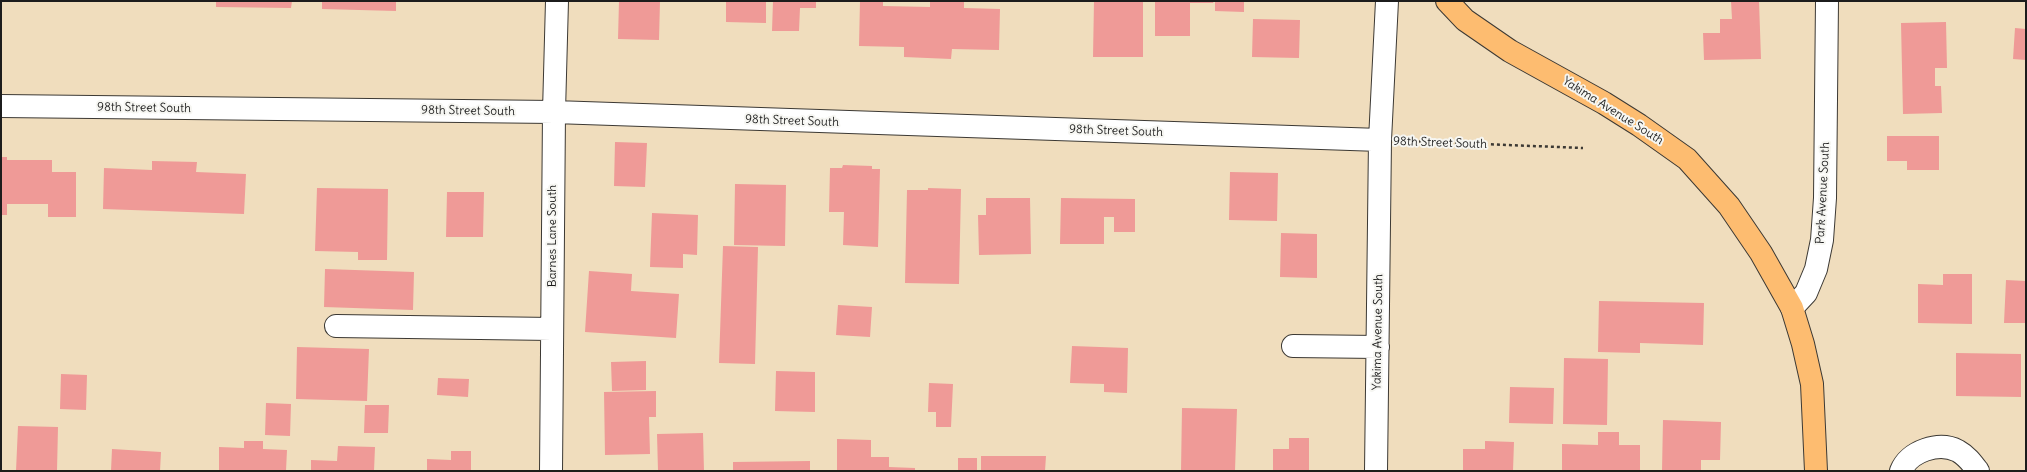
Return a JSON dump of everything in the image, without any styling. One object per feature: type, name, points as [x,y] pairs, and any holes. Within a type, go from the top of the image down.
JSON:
[{"type":"main road","name":"Yakima Avenue South","points":[[1448,1],[1465,20],[1510,51],[1604,103],[1639,125],[1687,159],[1729,206],[1761,253],[1792,308]]},
{"type":"main road","points":[[1792,308],[1803,344],[1812,384],[1816,471]]},
{"type":"street","name":"Barnes Lane South","points":[[550,471],[554,112],[557,1]]},
{"type":"street","name":"Yakima Avenue South","points":[[1376,471],[1380,140],[1387,1]]},
{"type":"street","name":"Park Avenue South","points":[[1792,308],[1806,293],[1816,269],[1822,240],[1825,191],[1827,1]]},
{"type":"street","name":"98th Street South","points":[[1,106],[554,112],[1380,140]]},
{"type":"street","points":[[336,326],[552,329]]},
{"type":"street","points":[[1294,346],[1378,346]]},
{"type":"street","points":[[1901,471],[1913,456],[1926,449],[1942,447],[1956,451],[1969,459],[1978,471]]},
{"type":"path","name":"98th Street South","points":[[1380,140],[1583,148]]},
{"type":"building","points":[[216,1],[292,1],[291,8],[216,7]]},
{"type":"building","points":[[322,1],[396,1],[396,11],[322,9]]},
{"type":"building","points":[[619,1],[660,1],[659,40],[618,39]]},
{"type":"building","points":[[726,1],[766,1],[766,23],[726,22]]},
{"type":"building","points":[[773,1],[816,1],[816,8],[800,8],[799,31],[772,31]]},
{"type":"building","points":[[860,1],[883,1],[883,6],[930,7],[930,1],[964,1],[964,8],[1000,9],[999,50],[952,49],[951,59],[904,57],[904,47],[859,46]]},
{"type":"building","points":[[1094,1],[1143,1],[1143,57],[1093,57]]},
{"type":"building","points":[[1155,1],[1214,1],[1213,3],[1190,3],[1190,36],[1155,36]]},
{"type":"building","points":[[1215,1],[1244,1],[1244,12],[1215,11]]},
{"type":"building","points":[[1731,1],[1759,1],[1761,59],[1704,60],[1703,33],[1720,33],[1720,19],[1732,19]]},
{"type":"building","points":[[1253,19],[1300,20],[1299,58],[1252,57]]},
{"type":"building","points":[[1946,22],[1947,68],[1935,68],[1935,86],[1941,86],[1942,113],[1903,114],[1901,23]]},
{"type":"building","points":[[2015,28],[2026,29],[2026,60],[2013,59]]},
{"type":"building","points":[[1887,136],[1939,136],[1939,170],[1907,170],[1907,161],[1887,161]]},
{"type":"building","points":[[615,142],[647,143],[645,187],[614,186]]},
{"type":"building","points":[[1,157],[7,157],[7,160],[52,160],[52,172],[76,172],[76,217],[48,217],[48,204],[7,204],[7,215],[1,215]]},
{"type":"building","points":[[152,161],[197,162],[196,172],[246,174],[244,214],[103,209],[104,168],[152,170]]},
{"type":"building","points":[[843,165],[872,166],[872,169],[880,169],[878,247],[843,245],[844,212],[829,212],[830,168],[842,168]]},
{"type":"building","points":[[1230,172],[1278,173],[1277,221],[1229,220]]},
{"type":"building","points":[[735,184],[786,185],[785,246],[734,245]]},
{"type":"building","points":[[317,188],[388,189],[387,260],[358,260],[358,252],[315,251]]},
{"type":"building","points":[[928,188],[961,189],[959,284],[905,283],[907,190],[928,190]]},
{"type":"building","points":[[447,192],[484,192],[483,237],[446,237]]},
{"type":"building","points":[[986,198],[1030,198],[1031,254],[979,255],[978,215],[986,215]]},
{"type":"building","points":[[1061,198],[1135,199],[1135,232],[1114,232],[1114,217],[1104,217],[1104,244],[1060,244]]},
{"type":"building","points":[[652,213],[698,215],[697,255],[683,254],[683,268],[650,267]]},
{"type":"building","points":[[1281,233],[1317,234],[1317,278],[1280,277]]},
{"type":"building","points":[[723,246],[758,247],[755,364],[719,363]]},
{"type":"building","points":[[325,269],[414,272],[413,310],[324,307]]},
{"type":"building","points":[[589,271],[632,274],[631,291],[679,294],[676,338],[585,332]]},
{"type":"building","points":[[1943,274],[1972,274],[1972,324],[1918,323],[1918,284],[1943,285]]},
{"type":"building","points":[[2006,280],[2026,281],[2026,323],[2004,323]]},
{"type":"building","points":[[1599,301],[1704,303],[1703,345],[1640,343],[1640,353],[1598,352]]},
{"type":"building","points":[[838,305],[872,307],[870,337],[836,335]]},
{"type":"building","points":[[1072,346],[1128,348],[1127,393],[1104,392],[1104,384],[1070,383]]},
{"type":"building","points":[[297,347],[369,349],[367,401],[296,399]]},
{"type":"building","points":[[1956,353],[2021,354],[2021,397],[1956,396]]},
{"type":"building","points":[[1564,358],[1608,359],[1607,425],[1563,424]]},
{"type":"building","points":[[646,361],[646,390],[612,391],[611,362]]},
{"type":"building","points":[[776,371],[815,372],[815,412],[775,411]]},
{"type":"building","points":[[61,374],[87,375],[86,410],[60,409]]},
{"type":"building","points":[[438,378],[469,379],[468,397],[437,395]]},
{"type":"building","points":[[929,383],[953,384],[951,427],[936,427],[936,412],[928,412]]},
{"type":"building","points":[[1510,387],[1554,388],[1553,424],[1509,423]]},
{"type":"building","points":[[656,391],[656,417],[649,417],[650,454],[605,455],[604,392]]},
{"type":"building","points":[[266,403],[291,404],[290,436],[265,435]]},
{"type":"building","points":[[365,405],[389,405],[388,433],[364,433]]},
{"type":"building","points":[[1182,408],[1237,409],[1235,471],[1181,471]]},
{"type":"building","points":[[1663,420],[1721,422],[1720,460],[1701,460],[1701,471],[1662,471]]},
{"type":"building","points":[[18,426],[58,427],[57,471],[16,471]]},
{"type":"building","points":[[1598,432],[1619,432],[1619,445],[1640,445],[1640,471],[1562,471],[1562,444],[1598,445]]},
{"type":"building","points":[[703,433],[704,471],[658,471],[657,434]]},
{"type":"building","points":[[1289,438],[1309,438],[1309,471],[1273,471],[1273,449],[1289,449]]},
{"type":"building","points":[[837,439],[871,440],[871,457],[889,457],[889,467],[915,468],[915,471],[837,471]]},
{"type":"building","points":[[244,441],[263,441],[263,449],[287,450],[286,471],[219,471],[219,447],[244,448]]},
{"type":"building","points":[[1485,441],[1514,442],[1513,471],[1463,471],[1463,449],[1485,449]]},
{"type":"building","points":[[338,446],[375,447],[374,471],[311,471],[311,460],[337,461]]},
{"type":"building","points":[[112,449],[161,452],[160,471],[111,471]]},
{"type":"building","points":[[451,451],[471,451],[471,471],[427,471],[427,459],[451,460]]},
{"type":"building","points":[[981,456],[1046,456],[1045,471],[981,471]]},
{"type":"building","points":[[958,458],[977,458],[977,471],[958,471]]},
{"type":"building","points":[[810,461],[810,471],[733,471],[733,462]]}]
